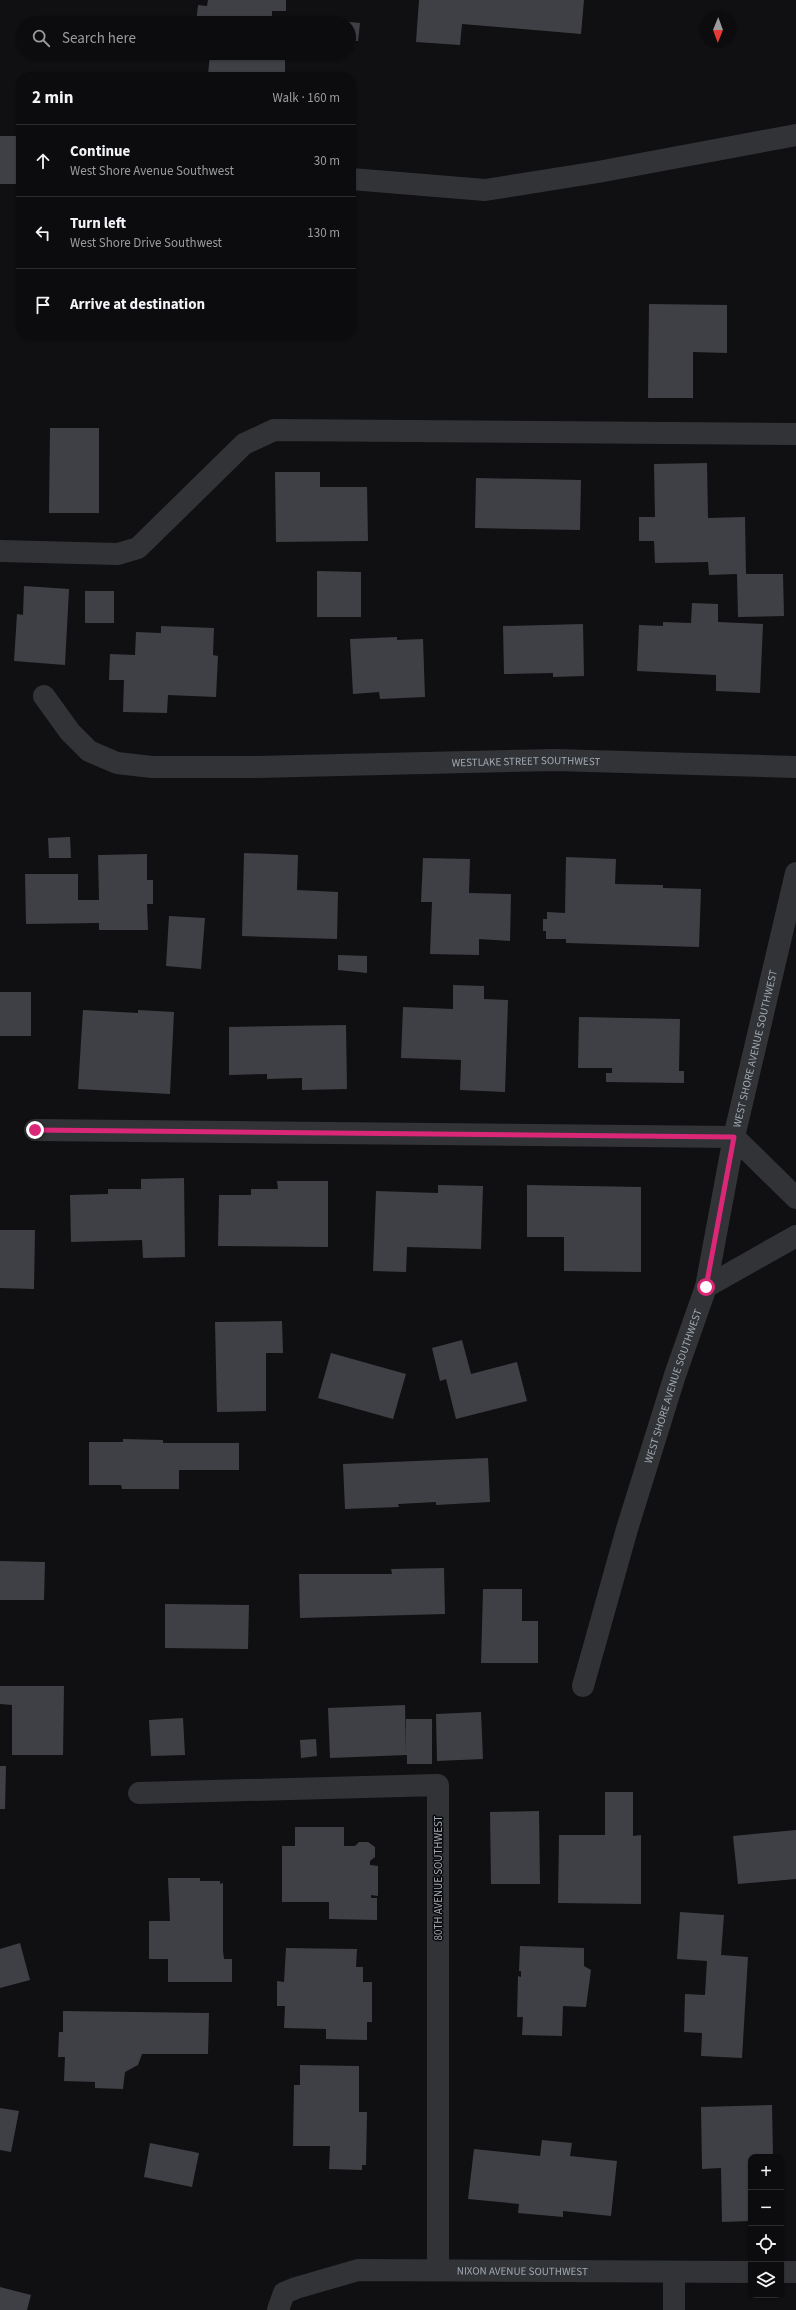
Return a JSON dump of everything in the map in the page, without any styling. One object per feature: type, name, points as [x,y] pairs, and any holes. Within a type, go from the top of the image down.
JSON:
[{"type":"street","points":[[356,179],[485,190],[598,172],[796,135]]},
{"type":"street","points":[[0,551],[118,554],[138,548],[244,444],[274,430],[796,434]]},
{"type":"street","name":"WESTLAKE STREET SOUTHWEST","points":[[44,696],[70,732],[89,751],[117,763],[152,767],[256,767],[555,760],[796,767]]},
{"type":"street","name":"WEST SHORE AVENUE SOUTHWEST","points":[[583,1686],[627,1529],[675,1375],[706,1287],[734,1137],[796,873]]},
{"type":"street","points":[[35,1130],[734,1137],[796,1198]]},
{"type":"street","points":[[706,1287],[796,1236]]},
{"type":"street","name":"80TH AVENUE SOUTHWEST","points":[[139,1793],[438,1785],[438,2269]]},
{"type":"street","name":"NIXON AVENUE SOUTHWEST","points":[[278,2310],[284,2293],[296,2288],[358,2270],[438,2269],[674,2273],[748,2272]]},
{"type":"street","points":[[784,2272],[796,2272]]},
{"type":"street","points":[[674,2273],[674,2310]]},
{"type":"building","points":[[208,0],[286,0],[286,11],[272,11],[272,16],[197,16],[198,5],[207,6]]},
{"type":"building","points":[[419,0],[584,0],[581,34],[462,24],[460,45],[416,42]]},
{"type":"building","points":[[356,23],[360,23],[358,41],[356,41]]},
{"type":"building","points":[[209,60],[285,60],[285,72],[208,72]]},
{"type":"building","points":[[0,136],[16,136],[16,184],[0,184]]},
{"type":"building","points":[[649,304],[727,305],[727,353],[693,352],[693,398],[648,398]]},
{"type":"building","points":[[50,428],[99,428],[99,513],[49,513]]},
{"type":"building","points":[[707,463],[708,518],[745,517],[746,574],[783,574],[784,616],[738,617],[737,574],[709,575],[708,562],[655,563],[654,541],[639,541],[639,517],[655,517],[654,464]]},
{"type":"building","points":[[275,472],[320,472],[320,487],[367,487],[368,541],[276,542]]},
{"type":"building","points":[[476,478],[581,480],[580,530],[475,528]]},
{"type":"building","points":[[317,571],[361,572],[361,617],[317,617]]},
{"type":"building","points":[[24,586],[69,589],[65,665],[14,661],[17,614],[23,615]]},
{"type":"building","points":[[85,591],[114,591],[114,623],[85,623]]},
{"type":"building","points":[[692,603],[718,604],[718,622],[763,624],[760,693],[716,691],[716,675],[637,671],[639,625],[663,626],[663,622],[691,623]]},
{"type":"building","points":[[583,624],[584,676],[553,677],[553,673],[504,674],[503,626]]},
{"type":"building","points":[[161,626],[214,628],[213,655],[218,656],[216,697],[168,695],[167,713],[123,712],[124,680],[109,680],[110,654],[135,655],[136,632],[161,633]]},
{"type":"building","points":[[397,637],[397,640],[423,639],[425,697],[380,699],[379,692],[353,694],[350,639]]},
{"type":"building","points":[[70,837],[71,858],[49,858],[48,838]]},
{"type":"building","points":[[244,853],[298,855],[297,890],[338,892],[337,939],[242,936]]},
{"type":"building","points":[[147,854],[147,880],[153,880],[153,904],[147,904],[148,930],[99,930],[99,923],[26,924],[25,874],[78,874],[78,900],[99,900],[98,855]]},
{"type":"building","points":[[566,857],[616,859],[615,884],[663,885],[663,888],[701,889],[699,947],[566,943],[566,939],[546,939],[546,931],[543,931],[543,919],[547,919],[547,912],[565,913]]},
{"type":"building","points":[[423,858],[470,859],[469,893],[511,894],[510,941],[479,939],[479,955],[430,954],[432,902],[421,902]]},
{"type":"building","points":[[169,916],[205,918],[201,969],[166,966]]},
{"type":"building","points":[[338,955],[367,956],[367,973],[338,970]]},
{"type":"building","points":[[453,985],[484,986],[484,999],[508,1000],[505,1092],[460,1090],[461,1060],[401,1058],[403,1007],[453,1009]]},
{"type":"building","points":[[0,992],[31,992],[31,1036],[0,1036]]},
{"type":"building","points":[[83,1010],[138,1013],[138,1010],[174,1012],[170,1094],[78,1089]]},
{"type":"building","points":[[579,1017],[680,1019],[679,1071],[684,1071],[684,1083],[606,1082],[606,1073],[612,1073],[612,1068],[578,1068]]},
{"type":"building","points":[[346,1025],[347,1089],[302,1090],[302,1078],[267,1079],[267,1074],[229,1075],[229,1027]]},
{"type":"building","points":[[184,1178],[185,1257],[143,1258],[142,1240],[71,1242],[70,1195],[108,1194],[108,1189],[141,1189],[141,1179]]},
{"type":"building","points":[[277,1181],[328,1181],[328,1247],[218,1246],[219,1195],[251,1195],[251,1189],[278,1189]]},
{"type":"building","points":[[438,1185],[483,1186],[481,1249],[407,1247],[406,1272],[373,1271],[376,1191],[438,1193]]},
{"type":"building","points":[[527,1185],[641,1187],[641,1272],[564,1271],[564,1237],[527,1237]]},
{"type":"building","points":[[0,1230],[35,1230],[34,1289],[0,1288]]},
{"type":"building","points":[[282,1321],[283,1353],[266,1353],[266,1411],[217,1412],[215,1322]]},
{"type":"building","points":[[462,1340],[471,1374],[517,1362],[527,1401],[456,1419],[446,1379],[440,1381],[432,1348]]},
{"type":"building","points":[[331,1353],[406,1374],[393,1419],[318,1398]]},
{"type":"building","points":[[123,1439],[163,1440],[163,1443],[239,1443],[239,1470],[179,1470],[179,1489],[122,1489],[121,1485],[89,1485],[89,1442],[123,1442]]},
{"type":"building","points":[[488,1458],[490,1502],[436,1505],[436,1502],[398,1504],[399,1507],[345,1509],[343,1464]]},
{"type":"building","points":[[0,1561],[45,1562],[44,1600],[0,1600]]},
{"type":"building","points":[[444,1568],[445,1614],[300,1618],[299,1574],[392,1574],[391,1569]]},
{"type":"building","points":[[483,1589],[522,1589],[522,1621],[538,1621],[538,1663],[481,1663]]},
{"type":"building","points":[[165,1604],[249,1605],[248,1649],[165,1648]]},
{"type":"building","points":[[0,1686],[64,1686],[63,1755],[12,1755],[12,1705],[0,1704]]},
{"type":"building","points":[[405,1705],[406,1753],[406,1719],[432,1719],[432,1764],[407,1764],[407,1755],[330,1758],[328,1708]]},
{"type":"building","points":[[481,1712],[483,1759],[437,1761],[436,1714]]},
{"type":"building","points":[[183,1718],[185,1755],[151,1756],[149,1720]]},
{"type":"building","points":[[316,1739],[317,1756],[301,1758],[300,1740]]},
{"type":"building","points":[[0,1766],[6,1766],[5,1809],[0,1809]]},
{"type":"building","points":[[605,1792],[633,1792],[633,1836],[641,1835],[641,1904],[558,1903],[559,1835],[605,1835]]},
{"type":"building","points":[[539,1811],[540,1884],[491,1884],[490,1812]]},
{"type":"building","points":[[295,1827],[344,1827],[344,1846],[355,1846],[359,1842],[368,1842],[375,1847],[375,1857],[370,1861],[370,1865],[378,1866],[378,1896],[371,1895],[371,1898],[377,1898],[377,1920],[329,1919],[329,1902],[282,1902],[282,1846],[295,1846]]},
{"type":"building","points":[[796,1830],[796,1879],[738,1884],[733,1836]]},
{"type":"building","points":[[168,1878],[200,1878],[200,1881],[220,1881],[220,1884],[223,1883],[223,1951],[224,1959],[232,1959],[232,1982],[168,1982],[168,1959],[149,1959],[149,1921],[170,1921]]},
{"type":"building","points":[[680,1912],[724,1915],[721,1955],[748,1957],[742,2058],[701,2056],[702,2033],[684,2032],[685,1994],[705,1995],[707,1961],[677,1959]]},
{"type":"building","points":[[20,1943],[30,1980],[0,1988],[0,1949]]},
{"type":"building","points":[[520,1946],[584,1948],[584,1966],[591,1970],[586,2007],[563,2006],[562,2036],[522,2035],[523,2017],[517,2017],[518,1976],[521,1977],[521,1971],[519,1971]]},
{"type":"building","points":[[286,1948],[357,1949],[356,1967],[363,1967],[363,1982],[372,1982],[372,2022],[367,2022],[367,2040],[326,2039],[326,2029],[284,2028],[285,2006],[277,2006],[277,1981],[284,1982]]},
{"type":"building","points":[[63,2011],[209,2013],[208,2054],[142,2054],[138,2065],[125,2072],[123,2089],[95,2088],[95,2082],[64,2081],[65,2057],[58,2057],[59,2032],[63,2032]]},
{"type":"building","points":[[300,2065],[359,2066],[359,2112],[367,2112],[366,2165],[362,2165],[362,2170],[329,2169],[330,2146],[293,2146],[294,2085],[300,2085]]},
{"type":"building","points":[[772,2105],[773,2154],[748,2154],[748,2221],[722,2222],[721,2168],[702,2169],[701,2107]]},
{"type":"building","points":[[0,2108],[19,2111],[11,2152],[0,2150]]},
{"type":"building","points":[[542,2140],[572,2143],[570,2156],[617,2161],[611,2216],[563,2211],[563,2217],[518,2213],[519,2204],[468,2199],[474,2149],[540,2156]]},
{"type":"building","points":[[150,2143],[199,2153],[192,2187],[144,2177]]},
{"type":"building","points":[[0,2287],[31,2295],[27,2310],[0,2310]]},
{"type":"route","points":[[35,1130],[734,1137],[706,1287]]}]
